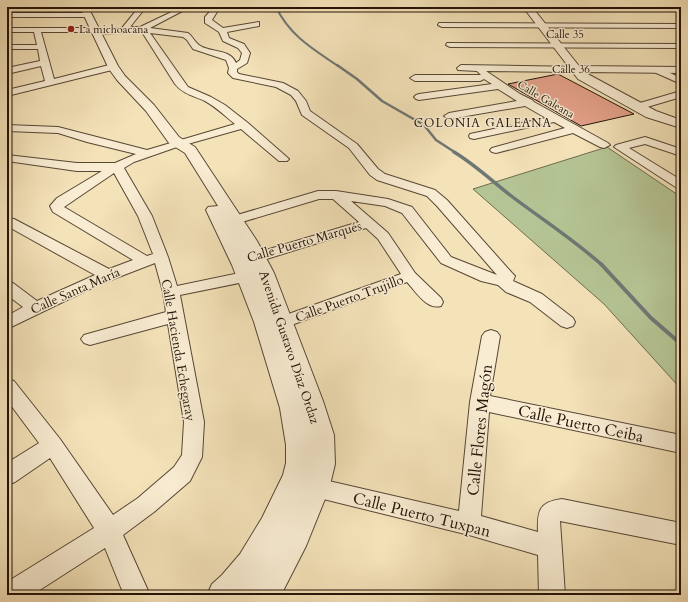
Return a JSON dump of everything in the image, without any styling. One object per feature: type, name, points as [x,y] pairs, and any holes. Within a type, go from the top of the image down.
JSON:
[{"type":"street","points":[[142,30],[187,7]]},
{"type":"street","points":[[217,7],[207,20],[222,31],[226,39],[241,46],[246,53],[244,61],[233,68]]},
{"type":"street","points":[[422,8],[681,8]]},
{"type":"street","points":[[527,8],[575,69],[587,80],[651,114],[681,124]]},
{"type":"street","points":[[124,30],[138,9]]},
{"type":"street","points":[[7,15],[85,11]]},
{"type":"street","name":"Avenida Gustavo Díaz Ordaz","points":[[85,11],[113,67],[129,87],[150,108],[176,143],[229,222],[252,266],[274,325],[311,401],[320,435],[322,464],[315,488],[291,546],[273,580],[263,595]]},
{"type":"street","points":[[222,31],[256,24]]},
{"type":"street","points":[[442,25],[681,26]]},
{"type":"street","points":[[7,30],[142,30],[185,35],[190,38],[196,46],[230,59],[233,68],[232,73],[236,76],[274,83],[295,93],[301,100],[306,113],[353,146],[374,172],[381,177],[431,193],[442,203],[507,276],[506,280],[503,281]]},
{"type":"street","points":[[37,30],[50,83]]},
{"type":"street","points":[[142,30],[185,89],[208,99],[221,107],[283,159]]},
{"type":"street","name":"Calle 35","points":[[450,45],[681,46]]},
{"type":"street","points":[[7,47],[42,47]]},
{"type":"street","points":[[7,71],[44,63]]},
{"type":"street","points":[[7,93],[113,67]]},
{"type":"street","name":"Calle 36","points":[[461,68],[681,70]]},
{"type":"street","name":"Calle Galeana","points":[[479,68],[488,78],[500,86],[604,145]]},
{"type":"street","points":[[657,70],[681,81]]},
{"type":"street","points":[[415,78],[488,78]]},
{"type":"street","points":[[419,97],[500,86]]},
{"type":"street","points":[[637,107],[680,96]]},
{"type":"street","points":[[449,116],[529,102]]},
{"type":"street","points":[[474,136],[556,119]]},
{"type":"street","points":[[153,259],[58,209],[57,206],[62,201],[130,160],[176,143],[244,125]]},
{"type":"street","points":[[7,128],[63,131],[91,140],[149,154]]},
{"type":"street","points":[[496,150],[574,129]]},
{"type":"street","points":[[681,153],[645,140],[620,147],[681,185]]},
{"type":"street","points":[[7,158],[77,167],[117,167]]},
{"type":"street","name":"Calle Hacienda Echegaray","points":[[10,595],[110,531],[165,490],[182,474],[192,457],[194,422],[171,292],[153,259],[145,216],[117,167]]},
{"type":"street","points":[[229,222],[318,195],[336,195],[388,203],[407,210],[446,260],[486,277],[503,281],[512,288],[536,298],[567,322]]},
{"type":"street","points":[[336,195],[383,236],[410,276],[435,302]]},
{"type":"street","points":[[9,222],[106,274]]},
{"type":"street","name":"Calle Puerto Marqués","points":[[171,292],[252,266],[369,223]]},
{"type":"street","name":"Calle Santa María","points":[[7,323],[106,274],[153,259]]},
{"type":"street","name":"Calle Puerto Trujillo","points":[[274,325],[410,276]]},
{"type":"street","points":[[7,287],[35,308]]},
{"type":"street","points":[[90,339],[175,316]]},
{"type":"street","name":"Avenida Gustavo Díaz Ordaz","points":[[223,595],[231,588],[251,564],[270,534],[294,482],[299,459],[298,435],[274,325]]},
{"type":"street","name":"Calle Flores Magón","points":[[469,524],[480,402],[491,336]]},
{"type":"street","points":[[8,388],[53,445],[110,531],[137,595]]},
{"type":"street","name":"Calle Puerto Ceiba","points":[[480,402],[681,444]]},
{"type":"street","points":[[7,475],[53,445]]},
{"type":"street","name":"Calle Puerto Tuxpan","points":[[294,482],[469,524],[550,547]]},
{"type":"street","points":[[552,595],[549,515],[554,511],[562,510],[681,534]]},
{"type":"green space","points":[[607,147],[681,197],[681,389],[604,304],[473,189]]},
{"type":"building","points":[[558,74],[634,114],[581,126],[508,84]]},
{"type":"waterway","points":[[276,7],[295,34],[311,48],[338,66]]},
{"type":"waterway","points":[[337,65],[357,79],[382,101],[424,125],[436,140],[456,153]]},
{"type":"waterway","points":[[454,152],[568,237],[602,265]]},
{"type":"waterway","points":[[602,265],[651,318],[681,344]]},
{"type":"place","name":"La michoacana","points":[[71,29]]},
{"type":"district","name":"COLONIA GALEANA","points":[[483,123]]}]
